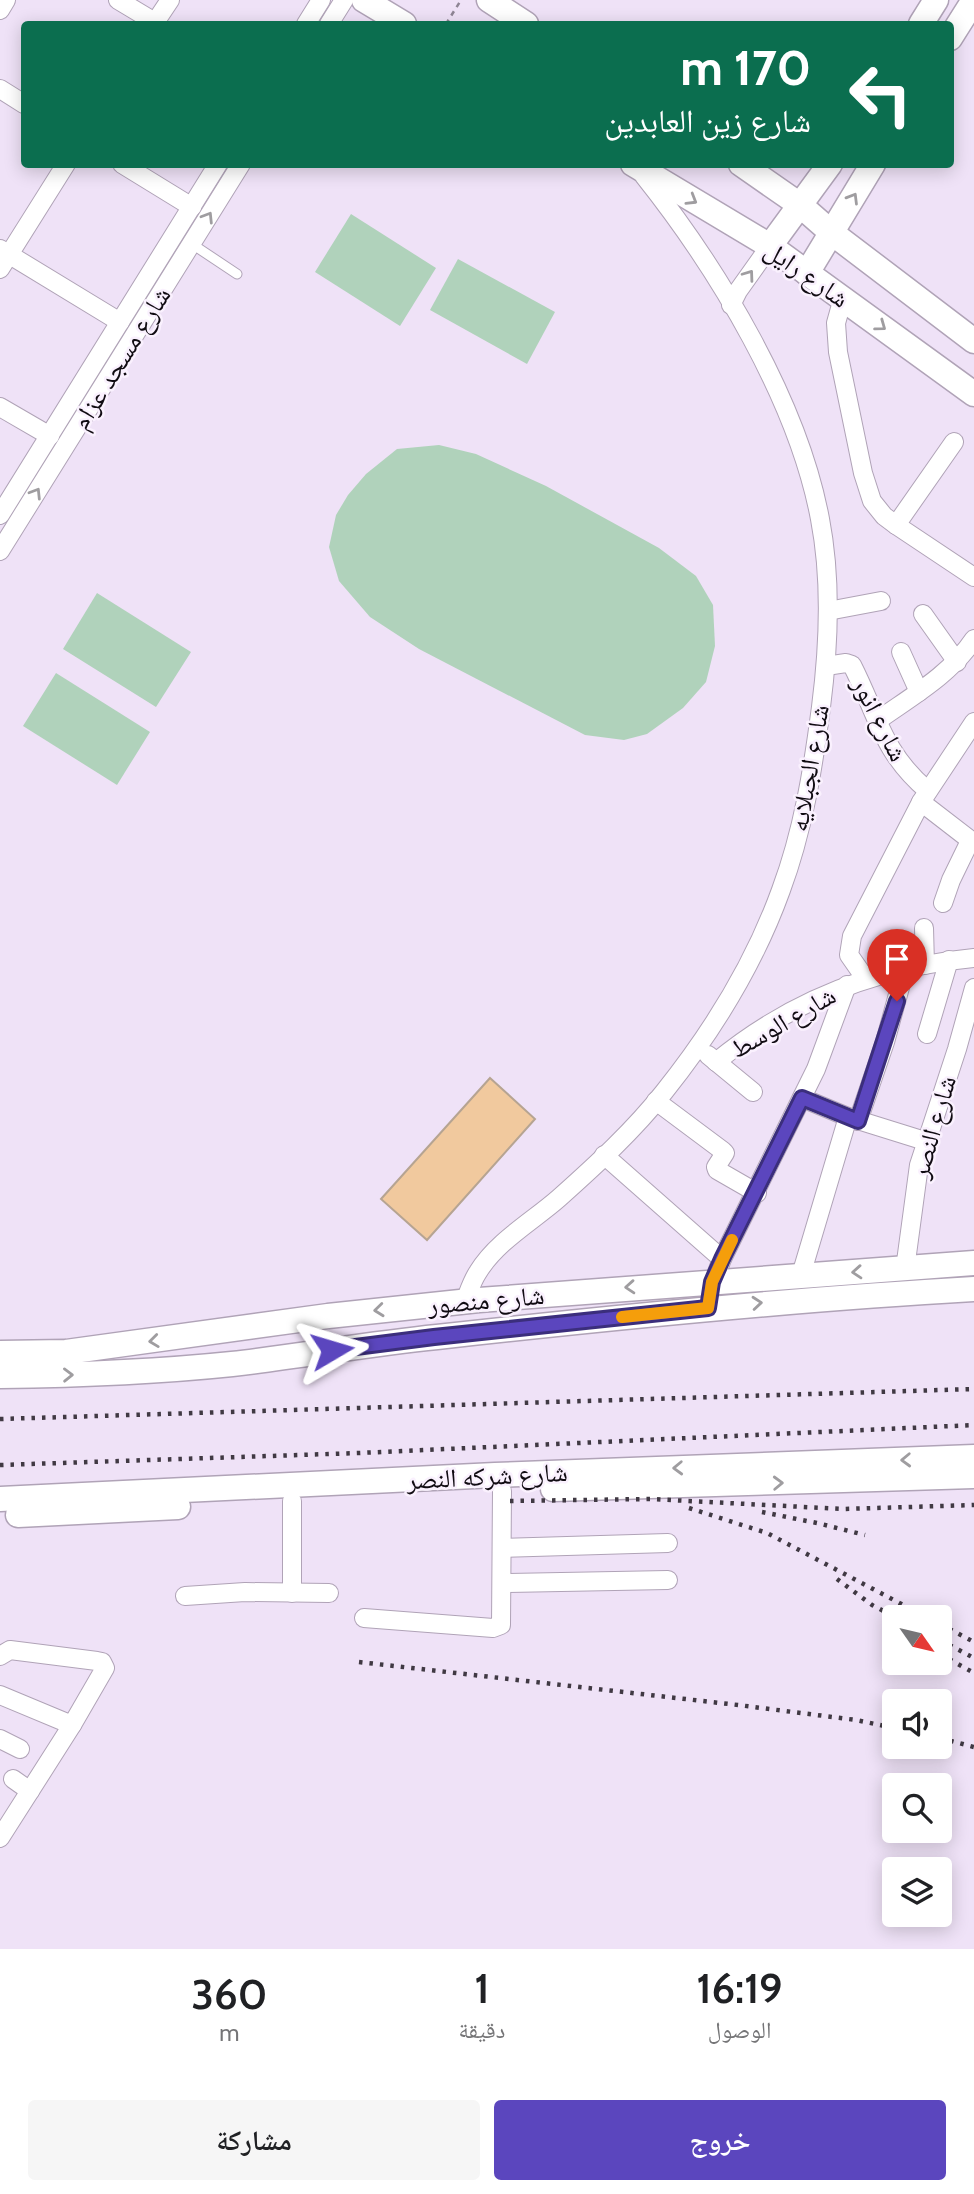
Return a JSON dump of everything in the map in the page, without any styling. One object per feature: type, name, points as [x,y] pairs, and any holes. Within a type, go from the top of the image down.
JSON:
[{"type":"street","points":[[0,10],[6,0]]},
{"type":"street","points":[[118,0],[151,21]]},
{"type":"street","points":[[158,21],[170,0]]},
{"type":"street","points":[[308,21],[321,0]]},
{"type":"street","points":[[330,21],[344,0]]},
{"type":"street","points":[[364,0],[399,21]]},
{"type":"street","points":[[489,0],[521,21]]},
{"type":"street","points":[[923,21],[936,0]]},
{"type":"street","points":[[954,32],[974,0]]},
{"type":"street","points":[[0,89],[21,102]]},
{"type":"street","points":[[63,168],[3,258],[120,322]]},
{"type":"street","points":[[129,168],[192,207]]},
{"type":"street","name":"شارع مسجد عزام","points":[[0,515],[216,168]]},
{"type":"street","name":"شارع مسجد عزام","points":[[0,551],[239,168]]},
{"type":"street","name":"شارع الجبلايه","points":[[465,1301],[476,1275],[494,1253],[558,1199],[604,1155],[656,1101],[697,1046],[729,998],[781,892],[806,801],[826,666],[828,611],[826,562],[820,519],[808,472],[781,398],[731,305],[670,209],[637,168]]},
{"type":"street","name":"شارع رايل","points":[[640,168],[770,246],[974,394]]},
{"type":"street","name":"شارع رايل","points":[[747,168],[800,205],[832,233],[974,341]]},
{"type":"street","points":[[731,305],[738,291],[827,168]]},
{"type":"street","points":[[807,273],[871,168]]},
{"type":"street","points":[[843,298],[836,323],[836,337],[863,473],[877,509],[896,525],[972,571]]},
{"type":"street","points":[[0,407],[50,436]]},
{"type":"street","points":[[896,525],[954,442]]},
{"type":"street","points":[[828,611],[881,601]]},
{"type":"street","points":[[923,614],[957,662]]},
{"type":"street","points":[[877,721],[957,662],[974,639]]},
{"type":"street","points":[[901,652],[919,692]]},
{"type":"street","name":"شارع انور","points":[[826,666],[846,663],[852,666],[898,761],[924,797],[972,842]]},
{"type":"street","points":[[708,1308],[712,1282],[722,1259],[757,1193],[856,981],[849,955],[849,942],[924,797],[971,734]]},
{"type":"street","points":[[943,903],[951,880],[972,842]]},
{"type":"street","points":[[924,928],[925,965]]},
{"type":"street","name":"شارع الوسط","points":[[716,1062],[774,1021],[856,981],[949,960],[974,958]]},
{"type":"street","points":[[927,1034],[949,960]]},
{"type":"street","points":[[801,1275],[853,1119],[885,1042],[905,969]]},
{"type":"street","name":"شارع النصر","points":[[905,1269],[915,1186],[925,1141],[970,1021],[974,988]]},
{"type":"street","points":[[697,1046],[753,1092]]},
{"type":"street","points":[[802,1098],[853,1119],[925,1141]]},
{"type":"street","points":[[656,1101],[723,1151],[717,1170],[757,1193]]},
{"type":"street","points":[[604,1155],[722,1259]]},
{"type":"street","name":"شارع منصور","points":[[0,1353],[66,1352],[328,1316],[465,1301],[974,1263]]},
{"type":"street","name":"شارع منصور","points":[[0,1376],[125,1373],[233,1364],[434,1337],[708,1308],[974,1289]]},
{"type":"street","points":[[328,1316],[332,1350]]},
{"type":"street","name":"شارع شركه النصر","points":[[0,1499],[495,1475],[974,1457]]},
{"type":"street","name":"شارع شركه النصر","points":[[0,1516],[502,1491],[974,1476]]},
{"type":"street","points":[[364,1618],[496,1628],[502,1623],[502,1491]]},
{"type":"street","points":[[292,1501],[292,1593]]},
{"type":"street","points":[[502,1548],[668,1542]]},
{"type":"street","points":[[502,1583],[668,1580]]},
{"type":"street","points":[[185,1596],[245,1592],[329,1594]]},
{"type":"street","points":[[0,1838],[72,1725],[103,1672],[104,1665],[97,1661],[5,1653]]},
{"type":"street","points":[[0,1695],[72,1725]]},
{"type":"street","points":[[0,1739],[20,1749]]},
{"type":"street","points":[[13,1779],[30,1791]]},
{"type":"lane","points":[[176,233],[237,274]]},
{"type":"path","points":[[448,21],[461,0]]},
{"type":"green space","points":[[351,214],[436,268],[400,326],[315,272]]},
{"type":"green space","points":[[458,259],[555,312],[527,364],[430,310]]},
{"type":"green space","points":[[439,445],[476,454],[546,486],[659,548],[696,576],[713,605],[715,646],[706,682],[683,708],[647,734],[624,740],[585,735],[419,649],[370,617],[339,581],[329,547],[336,515],[348,495],[366,474],[397,449]]},
{"type":"green space","points":[[97,593],[191,652],[156,707],[63,649]]},
{"type":"green space","points":[[56,673],[150,732],[117,785],[23,726]]},
{"type":"building","points":[[490,1078],[535,1119],[427,1240],[381,1199]]},
{"type":"railway","points":[[0,1419],[974,1389]]},
{"type":"railway","points":[[0,1465],[359,1453],[974,1425]]},
{"type":"railway","points":[[510,1501],[651,1499],[843,1509],[974,1505]]},
{"type":"railway","points":[[689,1508],[767,1533],[903,1605]]},
{"type":"railway","points":[[762,1512],[865,1535]]},
{"type":"railway","points":[[837,1579],[882,1610]]},
{"type":"railway","points":[[952,1630],[974,1642]]},
{"type":"railway","points":[[952,1646],[974,1658]]},
{"type":"railway","points":[[952,1661],[974,1673]]},
{"type":"railway","points":[[359,1662],[738,1705],[882,1725]]},
{"type":"railway","points":[[952,1741],[974,1747]]},
{"type":"slow traffic","points":[[622,1317],[708,1308],[712,1282],[732,1240]]},
{"type":"route","points":[[332,1350],[708,1308],[712,1282],[722,1259],[802,1098],[858,1121],[897,1001]]}]
